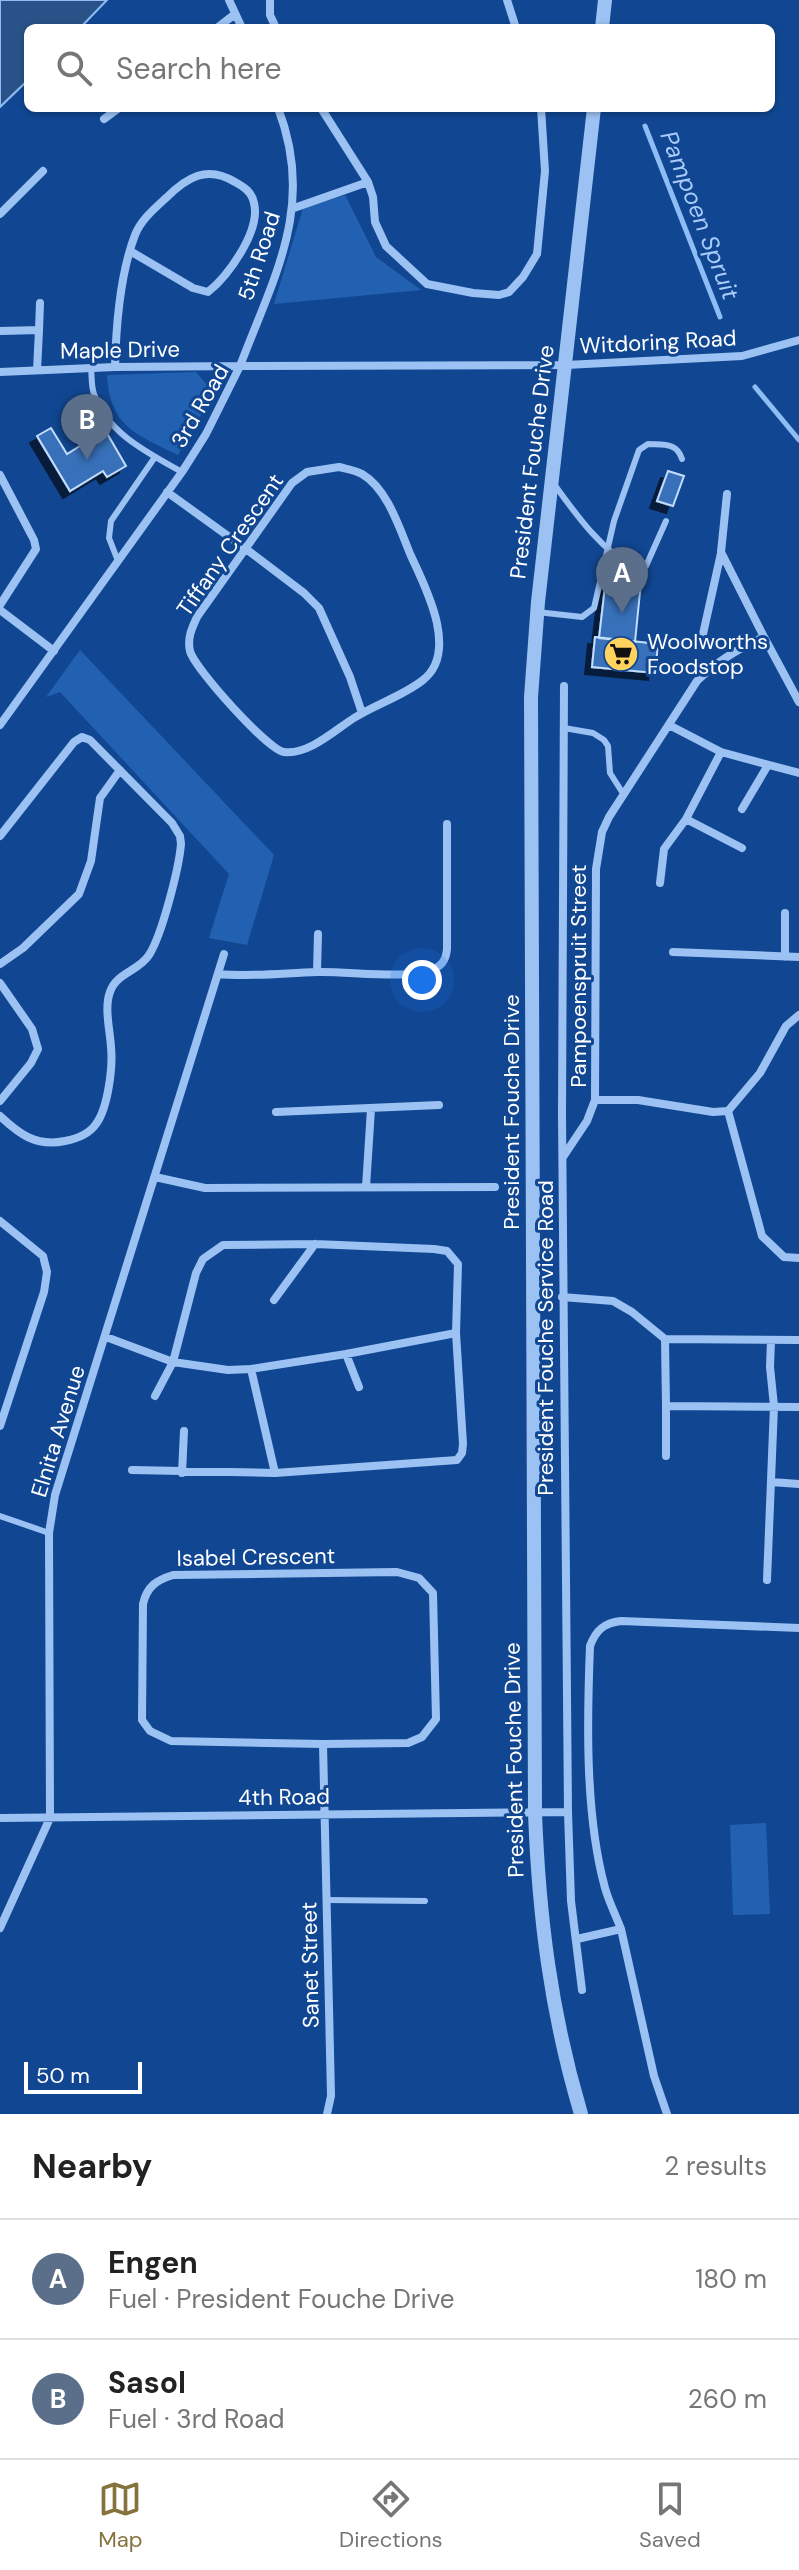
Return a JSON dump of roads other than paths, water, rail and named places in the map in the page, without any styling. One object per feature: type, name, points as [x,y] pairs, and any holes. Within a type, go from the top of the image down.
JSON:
[{"type":"street","points":[[229,0],[240,24]]},
{"type":"street","points":[[270,0],[270,15],[274,24]]},
{"type":"street","points":[[507,0],[515,24]]},
{"type":"street","points":[[602,24],[605,0]]},
{"type":"street","points":[[222,24],[235,14]]},
{"type":"street","points":[[104,119],[114,112]]},
{"type":"street","name":"5th Road","points":[[240,366],[290,233],[294,208],[290,148],[279,112]]},
{"type":"street","points":[[324,112],[368,182],[379,234],[386,246],[427,284],[499,295],[509,292],[531,267],[539,240],[545,171],[541,112]]},
{"type":"street","name":"President Fouche Drive","points":[[581,2114],[560,2038],[537,1886],[531,697],[537,612],[594,112]]},
{"type":"street","points":[[0,214],[43,171]]},
{"type":"street","points":[[115,367],[116,329],[130,251],[145,218],[190,177],[203,173],[225,176],[249,191],[254,202],[256,213],[236,261],[208,292],[193,288],[130,251]]},
{"type":"street","points":[[294,208],[368,182]]},
{"type":"street","points":[[37,370],[40,303]]},
{"type":"street","points":[[0,331],[39,330]]},
{"type":"street","name":"Witdoring Road","points":[[566,365],[742,356],[799,340]]},
{"type":"street","name":"3rd Road","points":[[0,725],[182,472],[206,434],[240,366],[566,365]]},
{"type":"street","name":"Maple Drive","points":[[0,372],[240,366]]},
{"type":"street","name":"Tiffany Crescent","points":[[339,467],[358,471],[371,481],[381,493],[425,586],[438,622],[438,657],[431,672],[422,681],[362,713],[307,748],[286,752],[274,748],[191,654],[188,638],[197,617],[273,507],[292,483],[307,472],[339,467]]},
{"type":"street","points":[[0,476],[36,549],[0,608],[54,651]]},
{"type":"street","points":[[167,492],[304,593],[319,608],[350,677],[362,713]]},
{"type":"street","points":[[703,634],[721,552],[727,494]]},
{"type":"street","points":[[721,552],[799,702]]},
{"type":"street","name":"Pampoenspruit Street","points":[[562,1158],[587,1121],[595,1100],[596,869],[602,832],[692,689],[706,673],[741,647],[764,637]]},
{"type":"street","name":"President Fouche Service Road","points":[[564,686],[562,1297],[568,1812],[571,1901],[582,1990]]},
{"type":"street","points":[[669,725],[692,740],[721,752],[799,773]]},
{"type":"street","points":[[0,836],[78,739],[85,738],[172,823],[180,836],[181,850],[170,895],[149,955],[111,988],[108,1004],[111,1075],[98,1122],[80,1137],[62,1142],[40,1142],[26,1138],[0,1116]]},
{"type":"street","points":[[660,883],[664,849],[686,819],[721,752]]},
{"type":"street","points":[[742,809],[768,765]]},
{"type":"street","points":[[0,964],[23,948],[79,894],[91,861],[100,798],[120,770]]},
{"type":"street","points":[[686,819],[742,848]]},
{"type":"street","points":[[218,974],[247,977],[433,970],[443,963],[447,949],[447,824]]},
{"type":"street","points":[[785,913],[785,957]]},
{"type":"street","points":[[317,972],[318,934]]},
{"type":"street","points":[[673,952],[799,957]]},
{"type":"street","name":"Elnita Avenue","points":[[0,1928],[50,1818],[49,1533],[55,1495],[224,954]]},
{"type":"street","points":[[0,983],[32,1029],[38,1049],[31,1063],[0,1101]]},
{"type":"street","points":[[595,1100],[638,1100],[713,1112],[728,1111],[760,1073],[786,1026],[799,1015]]},
{"type":"street","points":[[276,1112],[439,1105]]},
{"type":"street","points":[[366,1187],[371,1109]]},
{"type":"street","points":[[728,1111],[762,1236],[784,1257],[799,1258]]},
{"type":"street","points":[[155,1177],[205,1188],[495,1187]]},
{"type":"street","points":[[0,1221],[43,1256],[47,1272],[44,1292],[0,1426]]},
{"type":"street","points":[[274,1300],[315,1244]]},
{"type":"street","points":[[132,1470],[275,1473],[457,1460],[462,1453],[463,1435],[456,1333],[458,1264],[447,1251],[315,1244],[223,1245],[209,1253],[196,1273],[173,1362],[155,1396]]},
{"type":"street","points":[[562,1297],[613,1301],[665,1339],[799,1340]]},
{"type":"street","points":[[106,1337],[173,1362],[228,1370],[346,1354],[456,1333]]},
{"type":"street","points":[[665,1339],[666,1456]]},
{"type":"street","points":[[767,1580],[774,1406],[771,1340]]},
{"type":"street","points":[[346,1354],[359,1387]]},
{"type":"street","points":[[251,1369],[275,1473]]},
{"type":"street","points":[[666,1406],[799,1407]]},
{"type":"street","points":[[182,1473],[184,1431]]},
{"type":"street","points":[[771,1482],[799,1484]]},
{"type":"street","name":"Isabel Crescent","points":[[397,1572],[419,1578],[433,1593],[436,1719],[422,1737],[408,1743],[323,1744],[171,1741],[150,1731],[142,1720],[141,1708],[143,1604],[150,1586],[173,1575],[397,1572]]},
{"type":"street","points":[[667,2114],[654,2076],[621,1929],[605,1888],[594,1819],[587,1732],[590,1646],[594,1635],[610,1623],[621,1621],[799,1628]]},
{"type":"street","points":[[323,1744],[326,1815]]},
{"type":"street","name":"4th Road","points":[[0,1818],[568,1812]]},
{"type":"street","name":"Sanet Street","points":[[326,1815],[331,2096],[327,2114]]},
{"type":"street","points":[[577,1939],[621,1929]]},
{"type":"lane","points":[[91,368],[94,394],[109,419],[130,441],[182,472]]},
{"type":"lane","points":[[537,612],[582,617],[594,608],[607,548],[639,450],[648,444],[673,446],[682,459]]},
{"type":"lane","points":[[118,561],[109,540],[111,521],[155,457]]},
{"type":"lane","points":[[552,481],[607,548],[635,570],[641,571],[666,521]]},
{"type":"lane","points":[[564,728],[593,733],[604,740],[608,746],[610,773],[624,795]]},
{"type":"lane","points":[[0,1516],[49,1533]]},
{"type":"lane","points":[[327,1900],[425,1901]]},
{"type":"waterway","name":"Pampoen Spruit","points":[[645,126],[720,317]]},
{"type":"waterway","name":"Pampoen Spruit","points":[[755,387],[799,440]]},
{"type":"place","name":"Sasol","points":[[87,460]]},
{"type":"place","name":"Engen","points":[[622,613]]},
{"type":"place","name":"Woolworths Foodstop","points":[[621,654]]}]
